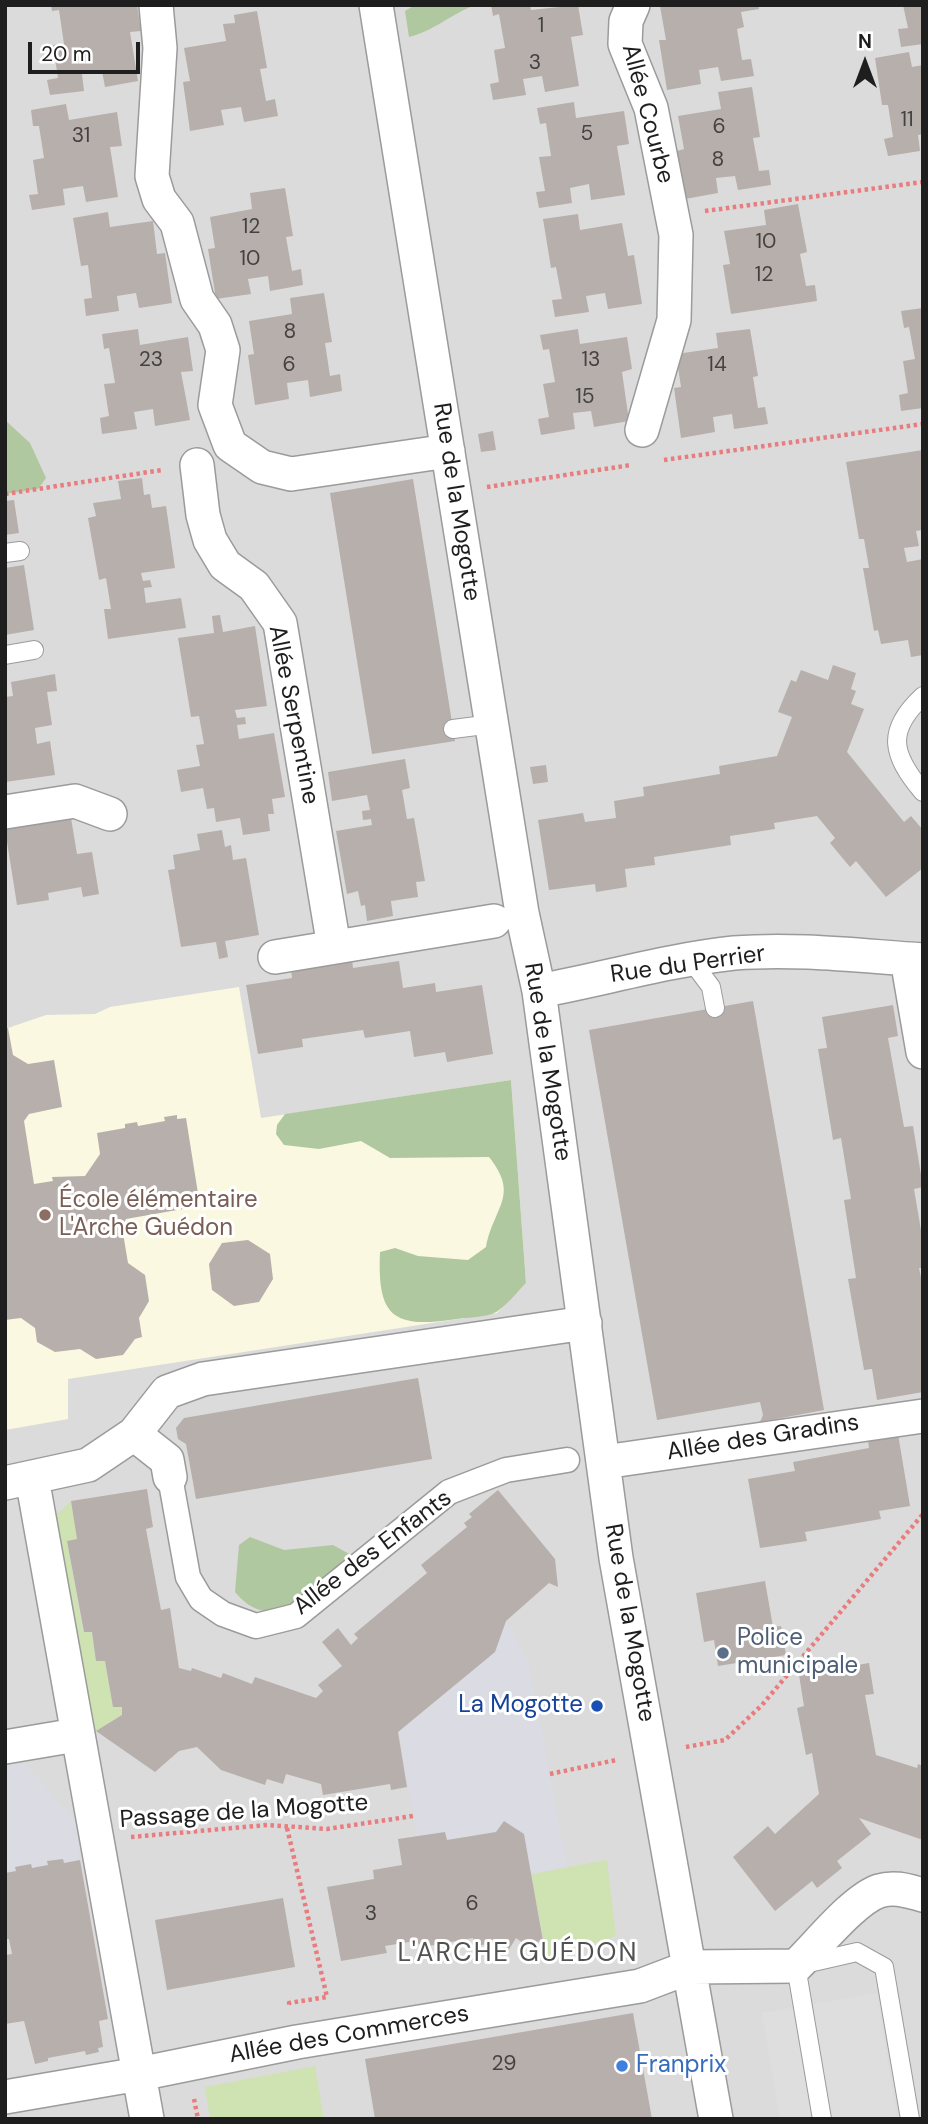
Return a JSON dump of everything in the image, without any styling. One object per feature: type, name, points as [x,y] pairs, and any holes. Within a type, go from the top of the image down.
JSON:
[{"type":"street","points":[[156,5],[160,48],[152,176],[159,199],[177,223],[197,299],[215,326],[223,350],[215,405],[230,445],[262,467],[291,474],[448,451]]},
{"type":"street","name":"Rue de la Mogotte","points":[[376,5],[522,913],[539,991],[616,1558],[716,2119]]},
{"type":"street","name":"Allée Courbe","points":[[633,5],[626,21],[625,44],[651,108],[676,234],[674,320],[642,430]]},
{"type":"street","name":"Allée Serpentine","points":[[197,464],[203,515],[210,540],[225,565],[254,586],[280,623],[334,947]]},
{"type":"street","points":[[5,812],[75,801],[110,814]]},
{"type":"street","points":[[275,957],[494,921]]},
{"type":"street","name":"Rue du Perrier","points":[[539,991],[733,954],[768,952],[915,960]]},
{"type":"street","points":[[915,960],[923,1052]]},
{"type":"street","points":[[147,2119],[98,1840],[18,1480],[88,1465],[134,1434],[167,1392],[204,1380],[584,1323]]},
{"type":"street","name":"Allée des Gradins","points":[[604,1462],[923,1416]]},
{"type":"street","name":"Allée des Enfants","points":[[134,1434],[167,1460],[188,1577],[201,1599],[223,1614],[256,1626],[296,1616],[450,1492],[506,1470],[567,1460]]},
{"type":"street","points":[[5,1748],[76,1735]]},
{"type":"street","points":[[690,1967],[796,1966],[862,1902],[877,1892],[905,1889],[923,1895]]},
{"type":"street","name":"Allée des Commerces","points":[[5,2097],[139,2074],[297,2042],[640,1986],[690,1967]]},
{"type":"lane","points":[[5,655],[34,650]]},
{"type":"lane","points":[[923,696],[903,716],[897,743],[899,758],[923,792]]},
{"type":"lane","points":[[453,729],[492,724]]},
{"type":"lane","points":[[691,960],[711,987],[715,1008]]},
{"type":"lane","points":[[822,2119],[796,1966],[857,1952],[884,1967],[910,2119]]},
{"type":"path","points":[[673,216],[923,182]]},
{"type":"path","points":[[657,461],[923,424]]},
{"type":"path","points":[[486,487],[644,463]]},
{"type":"path","points":[[5,494],[197,464]]},
{"type":"path","points":[[686,1747],[725,1740],[762,1705],[923,1514]]},
{"type":"path","points":[[550,1774],[616,1760]]},
{"type":"path","name":"Passage de la Mogotte","points":[[98,1840],[267,1825],[327,1829],[413,1816]]},
{"type":"path","points":[[287,1828],[327,1997],[289,2003],[297,2042]]},
{"type":"shaded area","points":[[5,5],[923,5],[923,2119],[5,2119]]},
{"type":"shaded area","points":[[239,987],[261,1118],[511,1080],[526,1283],[497,1313],[68,1379],[68,1419],[5,1430],[5,1029],[46,1015],[95,1014],[110,1007]]},
{"type":"shaded area","points":[[506,1621],[529,1663],[567,1867],[531,1874],[524,1835],[504,1822],[496,1832],[447,1840],[445,1832],[417,1836],[399,1732],[495,1652]]},
{"type":"shaded area","points":[[16,1752],[83,1831],[78,1844],[80,1860],[64,1863],[62,1859],[47,1861],[48,1865],[32,1868],[31,1864],[5,1873],[5,1755]]},
{"type":"shaded area","points":[[877,1993],[897,2119],[780,2119],[762,2013]]},
{"type":"green space","points":[[415,5],[475,5],[409,37],[405,11]]},
{"type":"green space","points":[[5,420],[30,443],[46,478],[38,489],[5,494]]},
{"type":"green space","points":[[511,1080],[526,1283],[495,1313],[479,1317],[418,1322],[393,1314],[382,1291],[380,1252],[395,1248],[418,1256],[468,1260],[486,1247],[502,1201],[503,1182],[498,1170],[489,1157],[390,1158],[361,1141],[319,1149],[284,1145],[276,1134],[277,1125],[285,1114]]},
{"type":"green space","points":[[71,1501],[77,1539],[67,1541],[83,1632],[92,1632],[96,1661],[105,1661],[113,1707],[122,1707],[122,1715],[96,1731],[79,1710],[54,1517]]},
{"type":"green space","points":[[250,1537],[284,1550],[333,1545],[353,1556],[296,1603],[281,1610],[266,1611],[250,1606],[235,1592],[239,1545]]},
{"type":"green space","points":[[607,1860],[616,1936],[547,1959],[531,1874]]},
{"type":"green space","points":[[315,2066],[324,2119],[210,2119],[205,2087]]},
{"type":"building","points":[[51,5],[137,5],[141,31],[130,32],[138,81],[105,87],[102,71],[82,74],[84,91],[50,95],[47,80],[58,78],[53,45],[64,44],[59,10],[52,11]]},
{"type":"building","points":[[491,5],[530,5],[531,10],[578,5],[583,35],[571,37],[579,86],[545,92],[542,76],[523,79],[526,95],[493,100],[490,84],[499,82],[494,50],[505,48],[499,14],[493,16]]},
{"type":"building","points":[[758,5],[759,9],[741,12],[744,27],[737,29],[742,60],[751,59],[754,76],[721,81],[718,67],[699,70],[701,84],[667,90],[659,40],[666,40],[660,6]]},
{"type":"building","points":[[903,5],[923,5],[923,44],[901,47],[898,29],[908,28]]},
{"type":"building","points":[[257,11],[267,68],[260,69],[266,101],[275,99],[278,116],[244,122],[241,107],[221,110],[224,125],[190,131],[183,82],[190,81],[184,48],[226,41],[223,24],[235,23],[234,15]]},
{"type":"building","points":[[909,52],[912,67],[923,65],[923,134],[918,135],[920,151],[888,156],[884,139],[893,137],[888,105],[882,105],[875,58]]},
{"type":"building","points":[[752,87],[760,137],[753,138],[759,171],[769,170],[771,185],[738,190],[735,176],[716,178],[718,193],[685,199],[677,151],[684,149],[678,116],[721,109],[718,92]]},
{"type":"building","points":[[574,102],[576,118],[624,111],[629,144],[617,146],[625,195],[591,200],[589,184],[570,188],[572,203],[539,208],[536,192],[545,191],[539,157],[551,156],[546,123],[540,124],[537,108]]},
{"type":"building","points":[[66,104],[69,120],[117,112],[122,146],[110,147],[118,197],[86,202],[83,186],[63,189],[65,205],[32,210],[29,195],[38,194],[33,160],[44,158],[39,126],[33,126],[31,110]]},
{"type":"building","points":[[285,188],[293,236],[286,237],[292,271],[301,269],[303,285],[270,291],[268,276],[248,279],[251,294],[216,299],[208,249],[215,248],[210,217],[252,209],[250,193]]},
{"type":"building","points":[[798,204],[807,252],[800,254],[806,286],[815,285],[817,301],[731,314],[723,265],[730,264],[724,231],[766,225],[764,210]]},
{"type":"building","points":[[108,212],[110,227],[153,221],[157,254],[165,253],[172,303],[139,308],[136,293],[117,296],[119,311],[86,316],[84,299],[92,298],[88,265],[81,266],[73,218]]},
{"type":"building","points":[[578,214],[580,230],[622,223],[628,256],[634,255],[642,304],[608,309],[605,293],[586,296],[589,312],[555,317],[552,300],[562,299],[556,267],[551,268],[543,219]]},
{"type":"building","points":[[324,293],[332,342],[325,343],[330,376],[340,374],[342,391],[310,397],[308,380],[287,383],[289,399],[255,405],[248,355],[254,354],[249,321],[292,314],[290,298]]},
{"type":"building","points":[[923,308],[923,408],[901,411],[899,395],[908,393],[903,361],[915,359],[909,327],[904,328],[901,311]]},
{"type":"building","points":[[138,329],[140,345],[188,337],[193,371],[181,372],[190,420],[155,426],[153,409],[134,412],[137,429],[102,434],[100,418],[109,416],[104,384],[115,383],[109,348],[104,349],[102,334]]},
{"type":"building","points":[[578,329],[580,344],[627,337],[632,369],[622,372],[629,421],[594,427],[591,411],[573,413],[575,429],[541,435],[538,419],[549,417],[543,384],[555,382],[549,349],[543,350],[540,335]]},
{"type":"building","points":[[750,329],[758,376],[753,377],[758,408],[765,407],[768,424],[734,429],[732,414],[713,417],[715,432],[681,438],[674,388],[681,387],[676,354],[718,348],[716,333]]},
{"type":"building","points":[[493,431],[496,450],[481,452],[478,434]]},
{"type":"building","points":[[923,450],[923,530],[916,531],[919,546],[904,548],[907,562],[923,559],[923,655],[911,657],[908,640],[881,644],[878,630],[874,631],[863,568],[869,568],[864,539],[859,539],[846,462]]},
{"type":"building","points":[[142,478],[144,495],[150,494],[152,508],[166,506],[175,568],[141,573],[143,581],[150,580],[152,587],[144,588],[146,603],[181,598],[186,628],[108,639],[104,609],[111,609],[106,578],[99,580],[88,518],[96,516],[93,503],[121,499],[118,481]]},
{"type":"building","points":[[413,479],[455,741],[372,754],[330,493]]},
{"type":"building","points":[[14,500],[19,533],[5,535],[5,501]]},
{"type":"building","points":[[24,565],[34,630],[5,635],[5,568]]},
{"type":"building","points":[[220,615],[223,632],[255,626],[267,706],[235,710],[237,718],[245,717],[246,724],[237,725],[239,739],[274,733],[285,797],[272,799],[274,814],[268,814],[270,831],[243,835],[240,818],[216,822],[214,808],[207,809],[203,788],[181,792],[177,770],[200,766],[196,745],[204,744],[199,716],[191,717],[178,638],[214,633],[212,616]]},
{"type":"building","points":[[833,665],[856,673],[851,689],[856,691],[851,704],[864,709],[847,752],[904,822],[911,816],[923,830],[923,868],[886,897],[856,861],[850,867],[830,843],[835,838],[817,816],[774,823],[775,829],[730,836],[731,845],[654,857],[655,865],[625,869],[627,887],[596,892],[595,884],[549,890],[538,820],[583,813],[585,822],[616,818],[614,801],[644,796],[643,787],[720,774],[719,766],[777,756],[792,717],[778,712],[791,680],[796,682],[801,670],[828,680]]},
{"type":"building","points":[[55,674],[57,691],[47,692],[52,725],[35,728],[37,744],[50,741],[55,775],[5,782],[5,697],[13,696],[11,682]]},
{"type":"building","points":[[405,759],[410,788],[402,790],[407,819],[414,818],[425,881],[416,882],[418,897],[391,901],[393,916],[367,921],[365,905],[361,906],[358,891],[347,894],[336,831],[372,825],[371,819],[363,820],[362,811],[370,810],[367,795],[332,801],[328,772]]},
{"type":"building","points":[[546,765],[548,782],[533,784],[530,767]]},
{"type":"building","points":[[70,812],[77,854],[92,852],[99,894],[83,897],[81,887],[48,893],[49,900],[17,905],[5,829],[37,824],[36,818]]},
{"type":"building","points":[[222,830],[225,847],[231,845],[233,860],[246,858],[259,935],[225,941],[228,957],[219,959],[216,942],[181,947],[168,870],[175,869],[173,855],[200,850],[197,834]]},
{"type":"building","points":[[352,960],[353,968],[399,961],[403,988],[435,983],[436,992],[482,985],[493,1054],[447,1062],[445,1052],[414,1057],[410,1031],[365,1038],[363,1030],[302,1039],[303,1047],[258,1054],[246,985],[292,978],[291,969]]},
{"type":"building","points":[[753,1001],[824,1410],[760,1422],[763,1415],[760,1402],[657,1420],[589,1030]]},
{"type":"building","points":[[893,1005],[898,1036],[888,1038],[904,1127],[913,1126],[923,1187],[914,1189],[923,1242],[923,1268],[919,1268],[923,1287],[923,1392],[877,1400],[872,1369],[864,1370],[848,1279],[856,1278],[844,1200],[851,1199],[841,1138],[833,1140],[818,1049],[827,1048],[822,1017]]},
{"type":"building","points":[[8,1028],[13,1055],[28,1064],[54,1060],[62,1107],[29,1114],[24,1121],[34,1184],[53,1181],[52,1177],[85,1176],[100,1154],[97,1133],[125,1128],[125,1124],[137,1122],[138,1126],[165,1121],[164,1117],[177,1115],[177,1119],[186,1118],[200,1206],[126,1219],[122,1227],[128,1263],[145,1275],[149,1301],[139,1318],[142,1337],[135,1339],[123,1355],[96,1359],[80,1349],[55,1352],[37,1342],[35,1328],[21,1318],[5,1320],[5,1029]]},
{"type":"building","points":[[248,1240],[270,1254],[273,1279],[259,1302],[234,1306],[212,1290],[209,1264],[222,1243]]},
{"type":"building","points":[[418,1378],[432,1459],[196,1499],[186,1444],[178,1439],[176,1428],[184,1418]]},
{"type":"building","points":[[898,1434],[910,1506],[879,1511],[881,1519],[805,1532],[807,1541],[760,1548],[748,1479],[795,1471],[793,1462],[869,1448],[868,1441]]},
{"type":"building","points":[[147,1489],[153,1527],[146,1529],[161,1610],[170,1608],[179,1668],[191,1671],[192,1668],[221,1678],[223,1673],[252,1684],[255,1677],[316,1698],[323,1691],[318,1685],[342,1666],[322,1642],[338,1628],[351,1645],[358,1638],[354,1634],[427,1573],[421,1565],[467,1527],[464,1523],[472,1517],[469,1514],[498,1490],[555,1559],[558,1587],[549,1583],[506,1621],[495,1652],[398,1732],[407,1787],[391,1790],[390,1784],[323,1795],[321,1784],[286,1774],[283,1784],[267,1779],[265,1785],[221,1770],[197,1747],[179,1751],[155,1772],[96,1731],[122,1715],[122,1707],[113,1707],[105,1661],[96,1661],[92,1632],[84,1632],[67,1541],[77,1539],[71,1501]]},
{"type":"building","points":[[765,1581],[773,1627],[781,1626],[786,1655],[718,1666],[714,1640],[704,1642],[696,1593]]},
{"type":"building","points":[[869,1663],[874,1694],[865,1695],[876,1755],[917,1768],[918,1764],[923,1766],[923,1840],[859,1818],[871,1834],[837,1861],[842,1868],[817,1888],[812,1881],[775,1911],[733,1857],[768,1826],[775,1834],[819,1794],[812,1753],[806,1755],[797,1708],[804,1706],[799,1675]]},
{"type":"building","points":[[504,1821],[524,1834],[543,1941],[524,1944],[516,1938],[508,1951],[496,1943],[474,1946],[473,1938],[423,1947],[415,1941],[385,1946],[387,1953],[341,1961],[327,1887],[374,1879],[373,1870],[402,1865],[398,1839],[445,1832],[447,1840],[496,1832]]},
{"type":"building","points":[[63,1859],[64,1863],[80,1860],[108,2019],[99,2021],[103,2047],[98,2048],[99,2052],[86,2055],[85,2051],[48,2058],[48,2061],[35,2064],[24,2021],[5,2024],[5,1955],[12,1954],[9,1939],[5,1939],[5,1873],[16,1871],[15,1867],[31,1864],[32,1868],[48,1865],[47,1861]]},
{"type":"building","points":[[283,1898],[295,1967],[167,1990],[155,1920]]},
{"type":"building","points":[[633,2013],[652,2119],[375,2119],[365,2059]]},
{"type":"place","name":"École élémentaire L'Arche Guédon","points":[[45,1215]]},
{"type":"place","name":"Police municipale","points":[[723,1653]]},
{"type":"place","name":"La Mogotte","points":[[597,1706]]},
{"type":"place","name":"Franprix","points":[[622,2066]]},
{"type":"district","name":"L'ARCHE GUÉDON","points":[[518,1954]]}]
